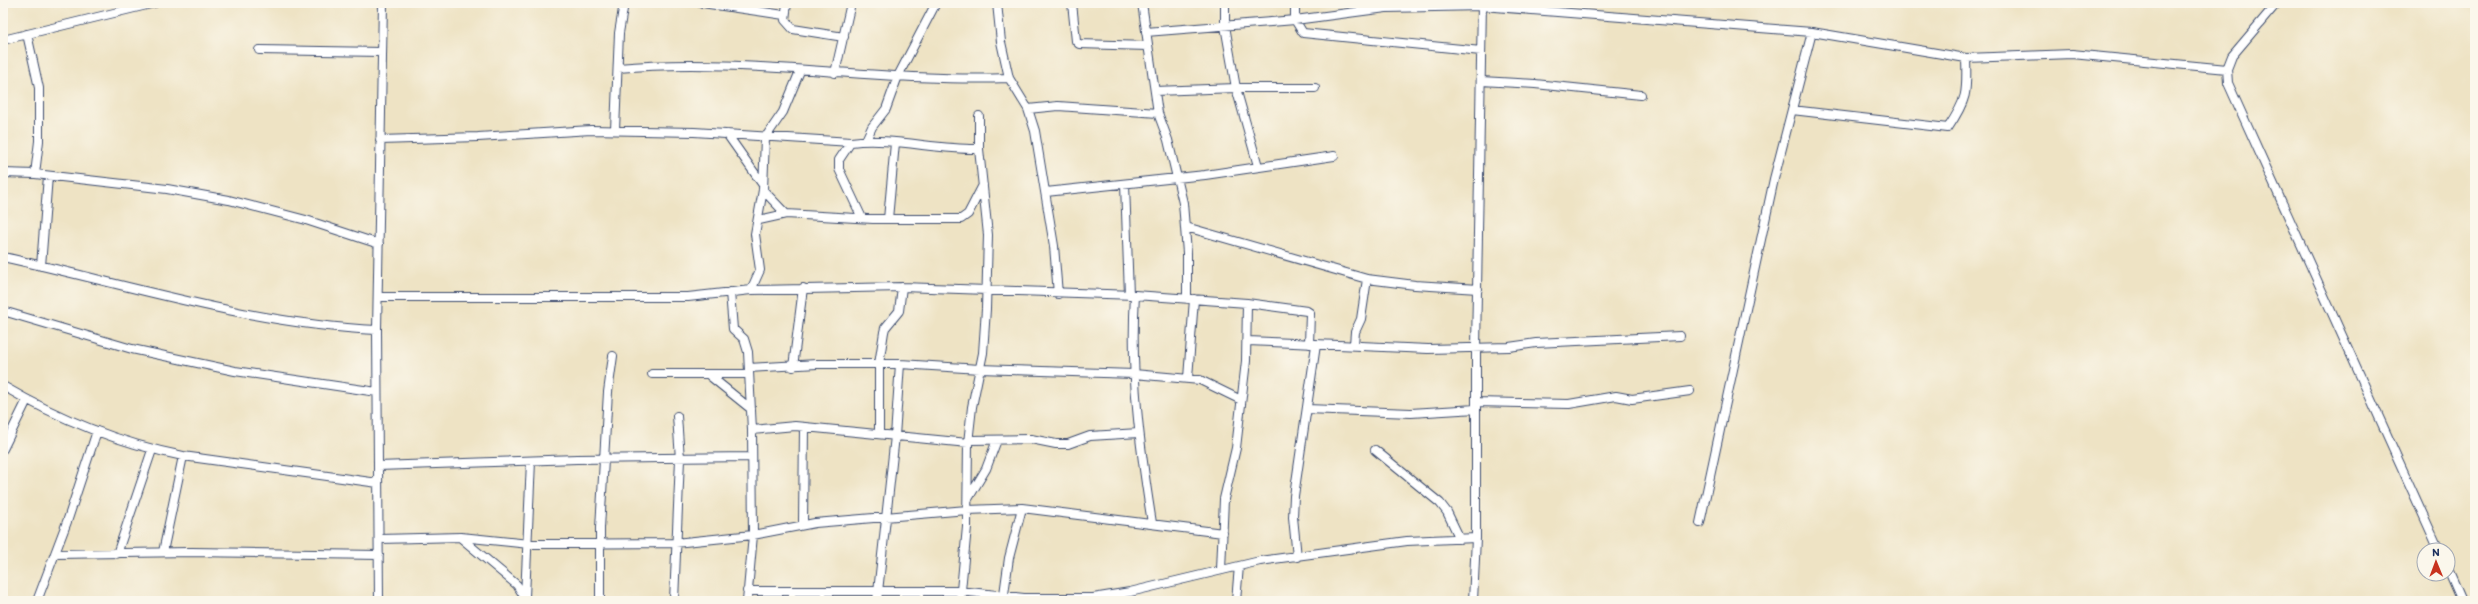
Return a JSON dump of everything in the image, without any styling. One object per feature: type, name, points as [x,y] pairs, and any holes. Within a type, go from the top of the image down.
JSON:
[{"type":"street","points":[[3,40],[155,3]]},
{"type":"street","points":[[379,601],[380,538],[378,483],[377,330],[383,3]]},
{"type":"street","points":[[615,130],[619,33],[624,3]]},
{"type":"street","points":[[702,3],[784,15]]},
{"type":"street","points":[[787,3],[784,15],[786,22],[793,29],[844,37]]},
{"type":"street","points":[[835,73],[851,3]]},
{"type":"street","points":[[866,140],[872,127],[886,109],[898,76],[936,3]]},
{"type":"street","points":[[997,3],[1001,42],[1009,78],[1028,109],[1035,131],[1046,192],[1058,294]]},
{"type":"street","points":[[1072,3],[1076,41],[1079,44],[1148,46]]},
{"type":"street","points":[[1142,3],[1158,113],[1178,178],[1186,227],[1190,299],[1188,378]]},
{"type":"street","points":[[1225,3],[1225,26],[1236,88],[1258,166]]},
{"type":"street","points":[[1295,3],[1295,20],[1303,34],[1481,51]]},
{"type":"street","points":[[2277,3],[2232,56],[2226,69],[2228,83],[2435,542]]},
{"type":"street","points":[[1146,32],[1295,20],[1386,5],[1482,4],[1543,6],[1812,32],[1966,58],[2072,54],[2226,69]]},
{"type":"street","points":[[1473,601],[1476,538],[1476,348],[1482,4]]},
{"type":"street","points":[[1700,523],[1774,179],[1812,32]]},
{"type":"street","points":[[27,34],[39,88],[39,141],[35,174]]},
{"type":"street","points":[[259,50],[382,52]]},
{"type":"street","points":[[1792,110],[1948,128],[1959,111],[1967,93],[1966,58]]},
{"type":"street","points":[[618,68],[674,64],[946,79],[1009,78]]},
{"type":"street","points":[[752,290],[760,270],[755,241],[763,187],[766,138],[783,112],[800,71]]},
{"type":"street","points":[[1481,82],[1535,84],[1641,95]]},
{"type":"street","points":[[1154,91],[1236,88],[1314,88]]},
{"type":"street","points":[[1028,109],[1058,106],[1158,113]]},
{"type":"street","points":[[960,601],[960,591],[966,558],[969,441],[972,407],[980,369],[987,291],[988,236],[979,149],[979,116]]},
{"type":"street","points":[[380,140],[615,130],[727,134],[766,138],[851,142],[866,140],[979,149]]},
{"type":"street","points":[[727,134],[763,187],[786,214]]},
{"type":"street","points":[[851,142],[839,160],[839,169],[862,218]]},
{"type":"street","points":[[888,219],[895,143]]},
{"type":"street","points":[[1046,192],[1178,178],[1334,156]]},
{"type":"street","points":[[3,173],[35,174],[167,189],[229,200],[306,220],[379,244]]},
{"type":"street","points":[[41,266],[48,176]]},
{"type":"street","points":[[1125,184],[1132,295],[1134,374],[1143,477],[1152,523]]},
{"type":"street","points":[[759,220],[786,214],[888,219],[955,220],[965,218],[983,186]]},
{"type":"street","points":[[1186,227],[1367,279],[1478,289]]},
{"type":"street","points":[[3,258],[41,266],[144,293],[270,318],[332,328],[377,330]]},
{"type":"street","points":[[1354,344],[1354,332],[1361,319],[1367,279]]},
{"type":"street","points":[[378,297],[688,297],[752,290],[902,287],[1058,294],[1132,295],[1247,303],[1307,311],[1310,314],[1313,344],[1307,410],[1294,496],[1297,557]]},
{"type":"street","points":[[879,434],[880,364],[885,328],[899,311],[902,287]]},
{"type":"street","points":[[793,367],[803,288]]},
{"type":"street","points":[[730,292],[733,329],[746,342],[749,371],[752,430],[751,457],[753,535],[747,601]]},
{"type":"street","points":[[1220,570],[1224,499],[1236,448],[1248,340],[1247,303]]},
{"type":"street","points":[[3,311],[132,349],[235,371],[377,392]]},
{"type":"street","points":[[1248,340],[1313,344],[1476,348],[1680,336]]},
{"type":"street","points":[[600,601],[599,543],[608,392],[613,356]]},
{"type":"street","points":[[652,374],[710,376],[817,364],[900,364],[980,369],[1134,374],[1188,378],[1207,382],[1241,400]]},
{"type":"street","points":[[877,597],[895,436],[900,364]]},
{"type":"street","points":[[710,376],[751,409]]},
{"type":"street","points":[[3,386],[27,400],[96,431],[152,450],[183,456],[378,483]]},
{"type":"street","points":[[1307,410],[1410,413],[1476,406],[1569,404],[1616,396],[1632,399],[1690,391]]},
{"type":"street","points":[[3,449],[27,400]]},
{"type":"street","points":[[674,601],[675,543],[680,459],[677,416]]},
{"type":"street","points":[[752,430],[778,426],[804,427],[895,436],[969,441],[1031,439],[1056,444],[1068,444],[1090,436],[1139,433]]},
{"type":"street","points":[[803,524],[804,427]]},
{"type":"street","points":[[38,601],[96,431]]},
{"type":"street","points":[[968,500],[986,469],[997,440]]},
{"type":"street","points":[[117,554],[152,450]]},
{"type":"street","points":[[1375,450],[1440,503],[1447,512],[1460,538]]},
{"type":"street","points":[[163,552],[183,456]]},
{"type":"street","points":[[378,466],[531,462],[604,458],[680,459],[751,457]]},
{"type":"street","points":[[526,599],[531,462]]},
{"type":"street","points":[[380,538],[461,537],[529,544],[675,543],[753,535],[803,524],[885,516],[1022,508],[1223,532]]},
{"type":"street","points":[[1004,594],[1009,558],[1022,508]]},
{"type":"street","points":[[461,537],[517,585],[526,599]]},
{"type":"street","points":[[747,591],[877,597],[960,591],[1004,594],[1024,600],[1094,598],[1175,582],[1239,566],[1407,541],[1476,538]]},
{"type":"street","points":[[55,554],[163,552],[379,555]]},
{"type":"street","points":[[1236,601],[1239,566]]},
{"type":"street","points":[[2454,582],[2462,601]]}]
